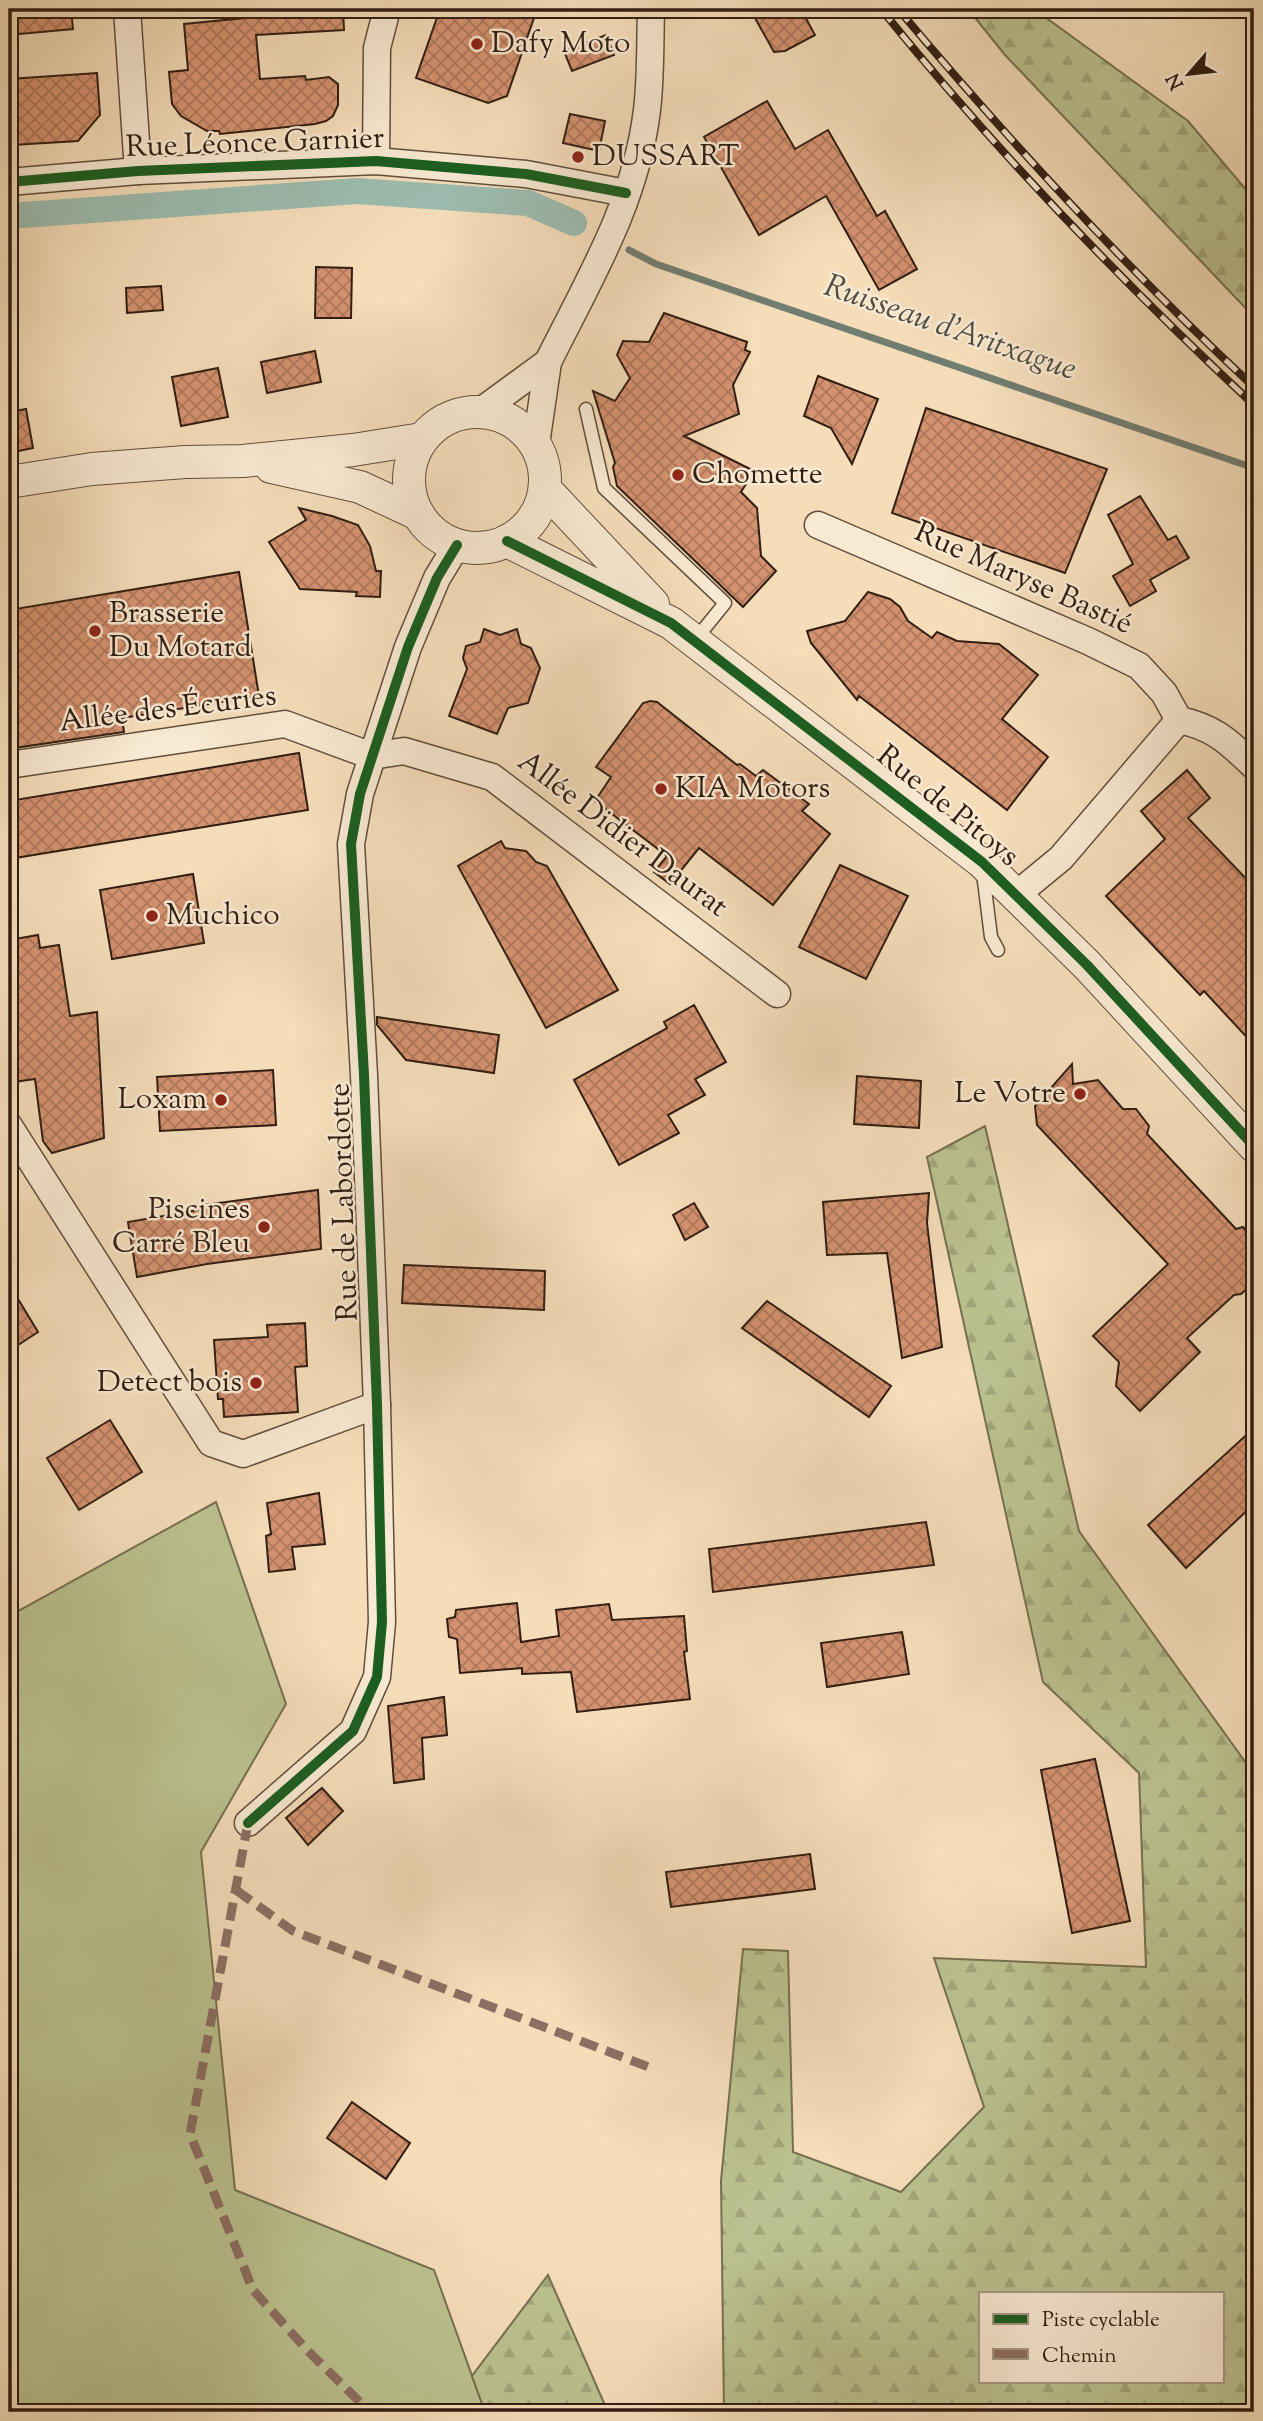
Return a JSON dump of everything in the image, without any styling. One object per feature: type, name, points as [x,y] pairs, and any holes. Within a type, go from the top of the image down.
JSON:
[{"type":"street","points":[[127,9],[138,171]]},
{"type":"street","points":[[376,161],[377,48],[387,9]]},
{"type":"street","points":[[536,444],[548,362],[597,268],[637,158],[647,111],[652,9]]},
{"type":"street","name":"Rue Léonce Garnier","points":[[9,182],[138,171],[376,161],[526,174],[626,193]]},
{"type":"street","points":[[481,411],[548,362]]},
{"type":"street","points":[[481,411],[503,416],[522,428],[536,444],[544,466],[545,489],[538,511],[526,528],[507,541],[482,548],[457,545],[435,533],[418,514],[411,496],[409,476],[413,457],[422,439],[434,427],[448,417],[481,411]]},
{"type":"street","points":[[9,482],[92,469],[243,461],[353,450],[422,439]]},
{"type":"street","points":[[243,461],[360,487],[418,514]]},
{"type":"street","points":[[545,489],[683,632]]},
{"type":"street","name":"Rue Maryse Bastié","points":[[818,526],[1087,641],[1139,666],[1164,693],[1179,720]]},
{"type":"street","points":[[507,541],[683,632]]},
{"type":"street","name":"Rue de Labordotte","points":[[248,1823],[353,1731],[377,1677],[382,1622],[377,1405],[364,1075],[351,844],[360,794],[408,647],[438,578],[457,545]]},
{"type":"street","name":"Rue de Pitoys","points":[[683,632],[982,862],[1087,965],[1254,1146]]},
{"type":"street","points":[[1016,895],[1060,858],[1179,720],[1200,724],[1223,737],[1254,766]]},
{"type":"street","name":"Allée des Écuries","points":[[9,765],[285,724],[372,756]]},
{"type":"street","name":"Allée Didier Daurat","points":[[372,756],[404,751],[492,777],[777,994]]},
{"type":"street","points":[[9,1126],[211,1443],[243,1454],[377,1405]]},
{"type":"lane","points":[[586,409],[604,488],[725,603],[683,632]]},
{"type":"lane","points":[[982,862],[991,937],[998,950]]},
{"type":"green space","points":[[968,9],[1034,9],[1188,121],[1254,199],[1254,317],[1005,55]]},
{"type":"green space","points":[[985,1126],[1079,1531],[1254,1774],[1254,2412],[724,2412],[721,2181],[743,1949],[788,1951],[793,2152],[901,2192],[984,2107],[934,1958],[1146,1967],[1139,1773],[1043,1682],[927,1157]]},
{"type":"green space","points":[[216,1502],[286,1704],[201,1852],[235,2190],[434,2270],[485,2412],[9,2412],[9,1616]]},
{"type":"green space","points":[[548,2275],[608,2412],[485,2412],[472,2376]]},
{"type":"building","points":[[9,9],[71,9],[73,29],[9,35]]},
{"type":"building","points":[[254,9],[343,9],[344,30],[256,35],[260,79],[305,76],[306,80],[329,77],[338,84],[338,105],[333,116],[326,121],[220,134],[219,131],[207,131],[181,116],[172,104],[169,72],[188,70],[184,24],[255,17]]},
{"type":"building","name":"Dafy Moto","points":[[440,9],[537,9],[507,96],[488,103],[416,78]]},
{"type":"building","points":[[750,9],[801,9],[815,35],[785,51],[774,52]]},
{"type":"building","points":[[606,35],[614,55],[572,71],[564,51]]},
{"type":"building","points":[[97,73],[100,115],[78,141],[13,145],[12,136],[9,136],[9,79]]},
{"type":"building","points":[[767,101],[795,149],[828,130],[877,216],[885,211],[917,269],[879,290],[826,196],[759,235],[704,137]]},
{"type":"building","points":[[570,114],[605,121],[599,151],[563,143]]},
{"type":"building","points":[[316,267],[352,268],[351,318],[315,318]]},
{"type":"building","points":[[161,286],[163,310],[127,313],[126,288]]},
{"type":"building","points":[[664,313],[747,342],[745,350],[750,352],[733,385],[739,414],[684,436],[754,471],[741,492],[757,508],[761,556],[776,571],[743,607],[617,486],[613,467],[615,463],[593,391],[615,401],[630,378],[617,355],[623,341],[649,342]]},
{"type":"building","points":[[315,351],[321,382],[267,393],[261,362]]},
{"type":"building","points":[[218,368],[228,417],[181,426],[172,377]]},
{"type":"building","points":[[818,376],[878,399],[852,464],[831,428],[804,416]]},
{"type":"building","points":[[926,408],[1107,469],[1065,573],[892,513]]},
{"type":"building","points":[[26,409],[33,448],[9,453],[9,412]]},
{"type":"building","points":[[1140,496],[1168,540],[1176,536],[1189,558],[1150,580],[1156,591],[1130,606],[1113,576],[1133,564],[1108,515]]},
{"type":"building","points":[[299,508],[358,525],[370,546],[376,571],[381,571],[380,597],[356,596],[357,592],[300,589],[269,542],[306,520]]},
{"type":"building","points":[[239,572],[259,696],[122,718],[124,732],[14,748],[9,714],[9,610]]},
{"type":"building","points":[[868,592],[890,599],[900,607],[908,621],[932,638],[937,632],[957,641],[999,644],[1038,675],[1002,719],[1048,757],[1007,810],[859,696],[857,700],[811,643],[807,631],[845,621]]},
{"type":"building","points":[[484,629],[500,635],[517,629],[521,644],[531,648],[540,668],[528,703],[508,708],[497,734],[449,716],[467,669],[463,658],[466,646],[480,642]]},
{"type":"building","points":[[657,702],[737,765],[740,764],[756,776],[763,770],[809,804],[802,811],[830,834],[773,905],[699,848],[670,884],[654,872],[667,856],[595,801],[611,777],[596,767],[643,703]]},
{"type":"building","points":[[299,753],[308,810],[9,859],[9,801]]},
{"type":"building","points":[[1187,770],[1210,798],[1188,818],[1254,887],[1254,1045],[1204,991],[1200,995],[1106,896],[1165,839],[1141,811]]},
{"type":"building","points":[[501,841],[505,848],[526,851],[536,862],[547,866],[618,990],[546,1028],[458,866]]},
{"type":"building","points":[[840,865],[908,896],[866,979],[799,947]]},
{"type":"building","name":"Muchico","points":[[193,874],[204,943],[112,959],[100,890]]},
{"type":"building","points":[[38,935],[40,948],[59,945],[70,1016],[97,1012],[104,1138],[52,1153],[43,1141],[35,1079],[14,1082],[9,1048],[9,940]]},
{"type":"building","points":[[694,1005],[726,1062],[695,1079],[705,1095],[668,1115],[679,1133],[619,1165],[574,1080],[667,1028],[664,1022]]},
{"type":"building","points":[[377,1017],[499,1035],[494,1073],[406,1060],[377,1025]]},
{"type":"building","points":[[1072,1064],[1073,1084],[1098,1080],[1123,1109],[1136,1109],[1149,1126],[1147,1134],[1236,1229],[1243,1227],[1254,1240],[1254,1283],[1241,1294],[1234,1295],[1187,1338],[1200,1352],[1140,1411],[1116,1386],[1119,1362],[1093,1336],[1168,1264],[1037,1125],[1035,1106]]},
{"type":"building","name":"Loxam","points":[[273,1070],[276,1125],[160,1131],[157,1077]]},
{"type":"building","points":[[857,1076],[921,1081],[919,1128],[854,1124]]},
{"type":"building","points":[[318,1190],[321,1249],[207,1264],[137,1277],[128,1222],[204,1209],[203,1205]]},
{"type":"building","points":[[929,1193],[927,1223],[942,1347],[902,1358],[887,1253],[827,1255],[823,1202]]},
{"type":"building","points":[[694,1203],[708,1227],[685,1240],[673,1215]]},
{"type":"building","points":[[404,1265],[545,1271],[544,1310],[402,1303]]},
{"type":"building","points":[[9,1284],[38,1332],[9,1351]]},
{"type":"building","points":[[767,1301],[891,1386],[869,1417],[742,1328]]},
{"type":"building","name":"Detect bois","points":[[305,1323],[307,1366],[295,1367],[298,1412],[224,1417],[223,1399],[218,1399],[214,1340],[268,1337],[267,1325]]},
{"type":"building","points":[[110,1420],[142,1472],[79,1510],[47,1458]]},
{"type":"building","points":[[1254,1428],[1254,1504],[1186,1568],[1148,1525]]},
{"type":"building","points":[[319,1493],[325,1544],[292,1547],[295,1569],[269,1572],[266,1536],[271,1534],[267,1503]]},
{"type":"building","points":[[926,1522],[934,1565],[713,1592],[709,1549]]},
{"type":"building","points":[[517,1603],[521,1642],[559,1636],[556,1610],[609,1604],[612,1620],[684,1616],[687,1651],[684,1652],[690,1699],[577,1712],[571,1672],[522,1674],[522,1668],[460,1673],[457,1639],[449,1637],[447,1619],[455,1617],[456,1610]]},
{"type":"building","points":[[902,1632],[909,1674],[827,1687],[821,1643]]},
{"type":"building","points":[[444,1697],[447,1735],[422,1738],[424,1779],[394,1783],[388,1706]]},
{"type":"building","points":[[1095,1759],[1130,1921],[1072,1933],[1041,1770]]},
{"type":"building","points":[[322,1788],[343,1811],[308,1845],[286,1818]]},
{"type":"building","points":[[810,1854],[815,1889],[671,1907],[666,1872]]},
{"type":"building","points":[[352,2102],[410,2143],[386,2179],[327,2138]]},
{"type":"waterway","name":"Ruisseau d'Aritxague","points":[[9,216],[357,191],[528,203],[574,223]]},
{"type":"waterway","name":"Ruisseau d'Aritxague","points":[[629,250],[656,264],[1251,467]]},
{"type":"railway","points":[[881,9],[969,113],[1060,213],[1156,311],[1254,405]]},
{"type":"railway","points":[[898,9],[1070,204],[1254,387]]},
{"type":"marked path","points":[[248,1823],[190,2134],[253,2290],[307,2350],[370,2412]]},
{"type":"marked path","points":[[236,1890],[293,1931],[654,2069]]},
{"type":"cycle path","points":[[9,182],[138,171],[376,161],[526,174],[626,193]]},
{"type":"cycle path","points":[[507,541],[671,623],[982,862],[1087,965],[1254,1146]]},
{"type":"cycle path","points":[[248,1823],[353,1731],[377,1677],[382,1622],[377,1405],[364,1075],[351,844],[360,794],[408,647],[437,578],[457,545]]},
{"type":"place","name":"Dafy Moto","points":[[477,44]]},
{"type":"place","name":"DUSSART","points":[[578,157]]},
{"type":"place","name":"Chomette","points":[[678,475]]},
{"type":"place","name":"Brasserie Du Motard","points":[[95,631]]},
{"type":"place","name":"KIA Motors","points":[[661,789]]},
{"type":"place","name":"Muchico","points":[[152,916]]},
{"type":"place","name":"Le Votre","points":[[1080,1094]]},
{"type":"place","name":"Loxam","points":[[221,1100]]},
{"type":"place","name":"Piscines Carré Bleu","points":[[264,1227]]},
{"type":"place","name":"Detect bois","points":[[256,1383]]}]
